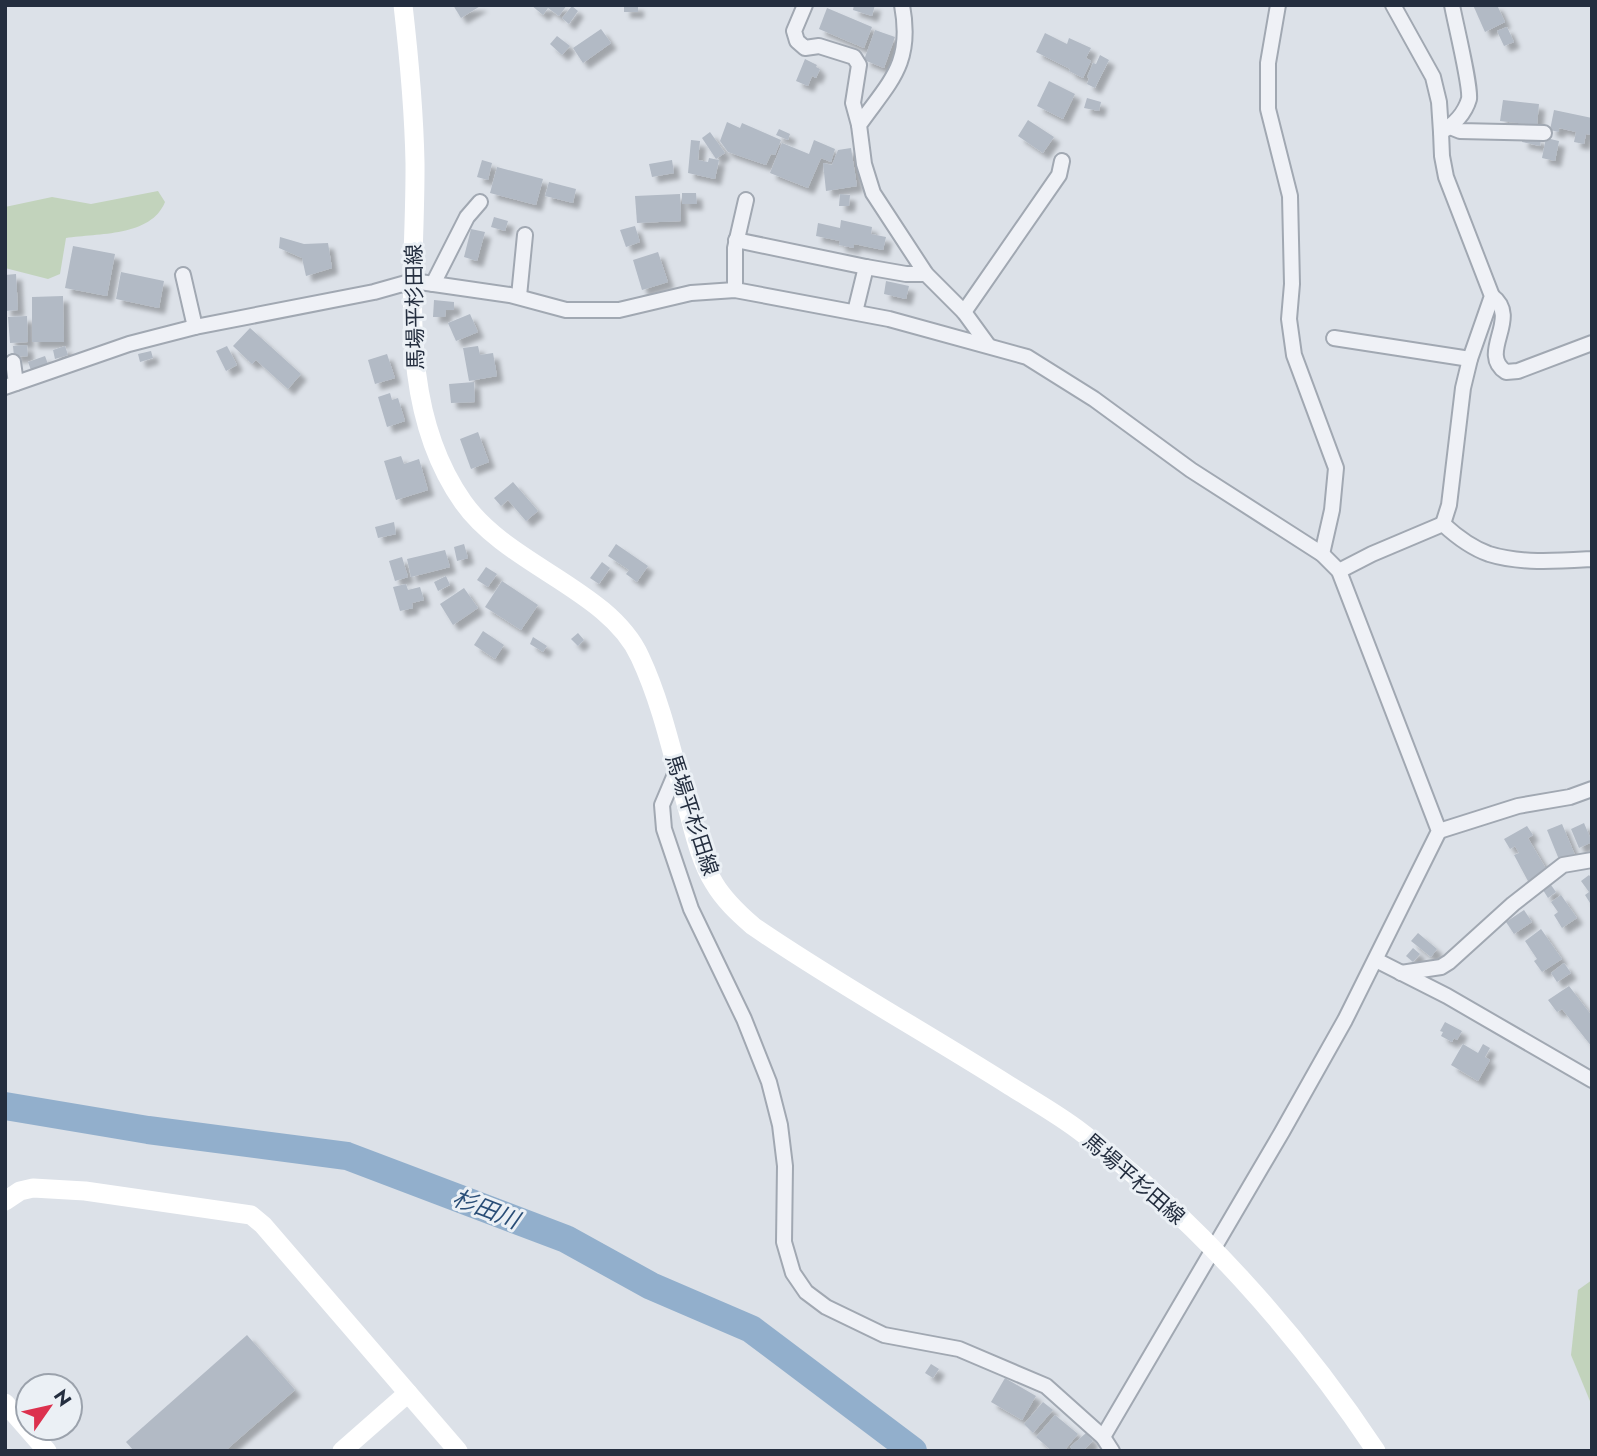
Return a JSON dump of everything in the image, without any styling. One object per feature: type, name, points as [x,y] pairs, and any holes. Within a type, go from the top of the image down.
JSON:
[{"type":"main road","name":"馬場平杉田線","points":[[403,5],[423,283],[416,378],[431,440],[443,470],[464,503],[491,533],[601,610],[623,630],[639,655],[651,685],[708,872],[719,890],[741,916],[765,934],[1080,1131],[1145,1184],[1213,1251],[1282,1326],[1353,1416],[1376,1451]]},
{"type":"main road","points":[[5,1201],[20,1191],[33,1188],[85,1191],[251,1215],[263,1225],[458,1451]]},
{"type":"main road","points":[[342,1451],[408,1393]]},
{"type":"main road","points":[[5,1403],[47,1451]]},
{"type":"street","points":[[805,5],[794,31],[797,41],[805,48],[818,46],[854,57],[859,65],[853,103],[864,164],[873,193],[926,274],[964,312],[988,345]]},
{"type":"street","points":[[859,125],[892,81],[902,59],[906,33],[902,5]]},
{"type":"street","points":[[1278,5],[1268,63],[1268,109],[1290,196],[1292,284],[1289,319],[1294,355],[1336,468],[1332,510],[1322,554]]},
{"type":"street","points":[[1393,5],[1433,78],[1446,130],[1442,156],[1446,177],[1492,296],[1504,310],[1495,357],[1498,365],[1506,372],[1518,371],[1592,344]]},
{"type":"street","points":[[1446,130],[1464,111],[1469,96],[1452,5]]},
{"type":"street","points":[[1446,130],[1544,133]]},
{"type":"street","points":[[964,312],[1059,175],[1062,160]]},
{"type":"street","points":[[735,290],[736,240],[746,200]]},
{"type":"street","points":[[423,283],[480,202]]},
{"type":"street","points":[[519,296],[525,235]]},
{"type":"street","points":[[736,240],[866,267],[906,274],[926,274]]},
{"type":"street","points":[[855,312],[866,267]]},
{"type":"street","points":[[183,275],[195,327]]},
{"type":"street","points":[[13,362],[10,385],[130,344],[195,327],[423,283],[519,296],[566,310],[619,310],[691,293],[735,290],[855,312],[1027,357],[1072,385],[1202,477],[1322,554],[1339,571],[1439,831]]},
{"type":"street","points":[[1444,524],[1449,505],[1456,427],[1470,359],[1492,296]]},
{"type":"street","points":[[1334,338],[1470,359]]},
{"type":"street","points":[[1339,571],[1444,524]]},
{"type":"street","points":[[1444,524],[1468,544],[1488,554],[1534,560],[1592,559]]},
{"type":"street","points":[[676,772],[662,805],[664,829],[691,909],[744,1019],[769,1082],[780,1125],[785,1166],[784,1242],[793,1273],[806,1292],[826,1307],[884,1335],[960,1349],[1046,1386],[1103,1437],[1112,1451]]},
{"type":"street","points":[[1103,1437],[1282,1132],[1376,960],[1439,831],[1518,806],[1570,797],[1592,789]]},
{"type":"street","points":[[1400,973],[1441,967],[1563,864],[1592,860]]},
{"type":"street","points":[[1376,960],[1447,996],[1592,1080]]},
{"type":"green space","points":[[158,191],[165,202],[148,222],[108,234],[66,238],[60,274],[48,279],[5,268],[5,207],[52,197],[91,204]]},
{"type":"green space","points":[[1592,1280],[1592,1406],[1571,1355],[1578,1290]]},
{"type":"building","points":[[453,5],[482,5],[461,18]]},
{"type":"building","points":[[531,5],[567,5],[559,16],[548,8],[543,15]]},
{"type":"building","points":[[624,5],[638,5],[638,12],[624,12]]},
{"type":"building","points":[[854,5],[875,5],[872,16],[853,10]]},
{"type":"building","points":[[1473,5],[1497,5],[1505,22],[1485,32]]},
{"type":"building","points":[[572,6],[578,11],[569,24],[562,18]]},
{"type":"building","points":[[827,8],[872,27],[864,48],[819,29]]},
{"type":"building","points":[[1507,27],[1514,42],[1504,46],[1497,31]]},
{"type":"building","points":[[601,29],[611,43],[583,63],[573,48]]},
{"type":"building","points":[[875,30],[895,37],[884,68],[864,60]]},
{"type":"building","points":[[1045,33],[1067,44],[1069,38],[1091,48],[1086,58],[1091,61],[1083,78],[1036,52]]},
{"type":"building","points":[[557,36],[570,46],[562,55],[550,44]]},
{"type":"building","points":[[1100,55],[1109,60],[1095,88],[1087,84],[1087,77]]},
{"type":"building","points":[[805,59],[820,69],[816,78],[812,76],[808,86],[796,81]]},
{"type":"building","points":[[1049,81],[1075,94],[1063,119],[1037,106]]},
{"type":"building","points":[[1087,98],[1101,102],[1099,111],[1084,108]]},
{"type":"building","points":[[1503,100],[1539,104],[1537,125],[1500,121]]},
{"type":"building","points":[[1554,110],[1592,118],[1592,135],[1586,134],[1584,144],[1574,142],[1576,132],[1559,128],[1559,132],[1550,130]]},
{"type":"building","points":[[1028,120],[1054,137],[1043,153],[1018,136]]},
{"type":"building","points":[[727,122],[740,128],[742,123],[781,140],[775,155],[771,154],[766,165],[728,152],[720,141]]},
{"type":"building","points":[[779,129],[790,134],[788,140],[776,135]]},
{"type":"building","points":[[710,132],[725,153],[716,159],[702,138]]},
{"type":"building","points":[[1523,136],[1541,139],[1540,146],[1522,142]]},
{"type":"building","points":[[1546,138],[1559,141],[1555,161],[1542,158]]},
{"type":"building","points":[[691,140],[700,141],[698,160],[719,160],[715,179],[688,173]]},
{"type":"building","points":[[814,140],[835,149],[831,162],[821,158],[808,188],[770,173],[782,143],[809,154]]},
{"type":"building","points":[[851,148],[857,186],[826,191],[823,163],[832,165],[838,150]]},
{"type":"building","points":[[482,160],[492,163],[488,180],[477,177]]},
{"type":"building","points":[[672,160],[674,173],[652,177],[649,164]]},
{"type":"building","points":[[497,167],[543,179],[536,205],[490,193]]},
{"type":"building","points":[[549,182],[576,189],[573,203],[545,196]]},
{"type":"building","points":[[682,193],[696,193],[697,204],[682,204]]},
{"type":"building","points":[[680,194],[681,221],[637,223],[635,196]]},
{"type":"building","points":[[840,194],[850,195],[849,206],[839,206]]},
{"type":"building","points":[[494,217],[508,221],[505,231],[491,227]]},
{"type":"building","points":[[841,220],[872,227],[871,234],[886,237],[883,250],[854,244],[854,248],[839,245],[840,241],[816,236],[818,223],[840,228]]},
{"type":"building","points":[[635,226],[640,242],[626,247],[620,230]]},
{"type":"building","points":[[471,229],[485,232],[477,261],[464,257]]},
{"type":"building","points":[[280,237],[304,244],[328,243],[332,268],[306,276],[302,258],[279,248]]},
{"type":"building","points":[[73,246],[115,254],[107,296],[65,288]]},
{"type":"building","points":[[658,252],[668,282],[642,290],[633,260]]},
{"type":"building","points":[[121,272],[164,281],[159,308],[116,299]]},
{"type":"building","points":[[16,274],[18,310],[5,311],[5,275]]},
{"type":"building","points":[[886,281],[909,286],[906,299],[884,294]]},
{"type":"building","points":[[63,296],[64,342],[32,342],[32,297]]},
{"type":"building","points":[[434,300],[454,302],[454,310],[446,310],[445,317],[433,317]]},
{"type":"building","points":[[470,314],[478,332],[456,341],[448,323]]},
{"type":"building","points":[[27,316],[28,342],[10,343],[8,317]]},
{"type":"building","points":[[250,328],[301,374],[288,389],[256,360],[252,364],[233,346]]},
{"type":"building","points":[[27,345],[28,356],[14,357],[13,346]]},
{"type":"building","points":[[65,346],[68,355],[55,359],[53,350]]},
{"type":"building","points":[[227,346],[237,365],[226,371],[216,351]]},
{"type":"building","points":[[478,346],[480,355],[493,353],[497,376],[469,381],[463,348]]},
{"type":"building","points":[[151,351],[153,358],[140,362],[138,354]]},
{"type":"building","points":[[387,354],[395,378],[375,384],[368,360]]},
{"type":"building","points":[[45,356],[48,364],[31,370],[28,362]]},
{"type":"building","points":[[474,382],[475,402],[451,403],[449,384]]},
{"type":"building","points":[[390,393],[392,400],[398,398],[405,421],[387,427],[378,397]]},
{"type":"building","points":[[478,432],[489,462],[471,469],[460,439]]},
{"type":"building","points":[[401,456],[404,464],[419,459],[428,490],[396,500],[384,461]]},
{"type":"building","points":[[513,482],[538,511],[526,521],[508,500],[501,506],[494,498]]},
{"type":"building","points":[[394,522],[396,534],[378,538],[375,527]]},
{"type":"building","points":[[464,544],[468,558],[457,561],[454,547]]},
{"type":"building","points":[[616,544],[648,566],[637,582],[626,574],[629,570],[608,556]]},
{"type":"building","points":[[445,550],[450,567],[411,577],[407,559]]},
{"type":"building","points":[[402,557],[408,577],[395,581],[389,561]]},
{"type":"building","points":[[602,562],[610,568],[599,584],[590,578]]},
{"type":"building","points":[[486,567],[497,574],[488,587],[477,580]]},
{"type":"building","points":[[446,576],[450,585],[438,591],[434,582]]},
{"type":"building","points":[[502,581],[538,605],[521,630],[485,607]]},
{"type":"building","points":[[406,584],[408,590],[420,587],[424,600],[412,603],[413,608],[400,611],[393,587]]},
{"type":"building","points":[[464,588],[478,608],[453,625],[440,604]]},
{"type":"building","points":[[483,631],[504,645],[495,659],[474,645]]},
{"type":"building","points":[[578,633],[584,640],[578,646],[571,639]]},
{"type":"building","points":[[533,637],[547,646],[543,652],[530,644]]},
{"type":"building","points":[[1584,823],[1592,842],[1579,848],[1571,829]]},
{"type":"building","points":[[1562,824],[1575,855],[1560,862],[1547,830]]},
{"type":"building","points":[[1527,826],[1533,835],[1528,838],[1548,872],[1529,883],[1514,855],[1519,853],[1515,846],[1510,849],[1504,839]]},
{"type":"building","points":[[1589,875],[1592,879],[1590,903],[1585,895],[1589,892],[1581,881]]},
{"type":"building","points":[[1551,885],[1556,892],[1548,898],[1543,890]]},
{"type":"building","points":[[1561,895],[1577,918],[1562,928],[1554,915],[1558,912],[1551,902]]},
{"type":"building","points":[[1524,910],[1532,922],[1514,934],[1506,922]]},
{"type":"building","points":[[1541,929],[1562,959],[1542,972],[1525,941]]},
{"type":"building","points":[[1418,933],[1437,949],[1431,957],[1411,941]]},
{"type":"building","points":[[1413,948],[1420,954],[1413,962],[1406,956]]},
{"type":"building","points":[[1564,963],[1571,973],[1557,982],[1551,973]]},
{"type":"building","points":[[1569,986],[1592,1016],[1592,1047],[1562,1009],[1557,1012],[1548,1000]]},
{"type":"building","points":[[1445,1022],[1462,1031],[1457,1040],[1454,1038],[1452,1042],[1441,1036],[1443,1032],[1440,1031]]},
{"type":"building","points":[[1463,1044],[1478,1053],[1483,1044],[1490,1048],[1485,1057],[1490,1060],[1478,1081],[1451,1065]]},
{"type":"building","points":[[247,1335],[295,1390],[225,1451],[134,1451],[126,1442]]},
{"type":"building","points":[[931,1364],[939,1369],[933,1378],[925,1373]]},
{"type":"building","points":[[1005,1378],[1036,1396],[1022,1420],[991,1402]]},
{"type":"building","points":[[1043,1402],[1053,1410],[1033,1433],[1024,1424]]},
{"type":"building","points":[[1055,1415],[1078,1434],[1064,1451],[1052,1451],[1036,1437]]},
{"type":"building","points":[[1086,1433],[1093,1441],[1083,1451],[1074,1451],[1070,1447]]},
{"type":"waterway","name":"杉田川","points":[[5,1106],[148,1130],[347,1156],[566,1239],[651,1286],[751,1329],[913,1451]]}]
